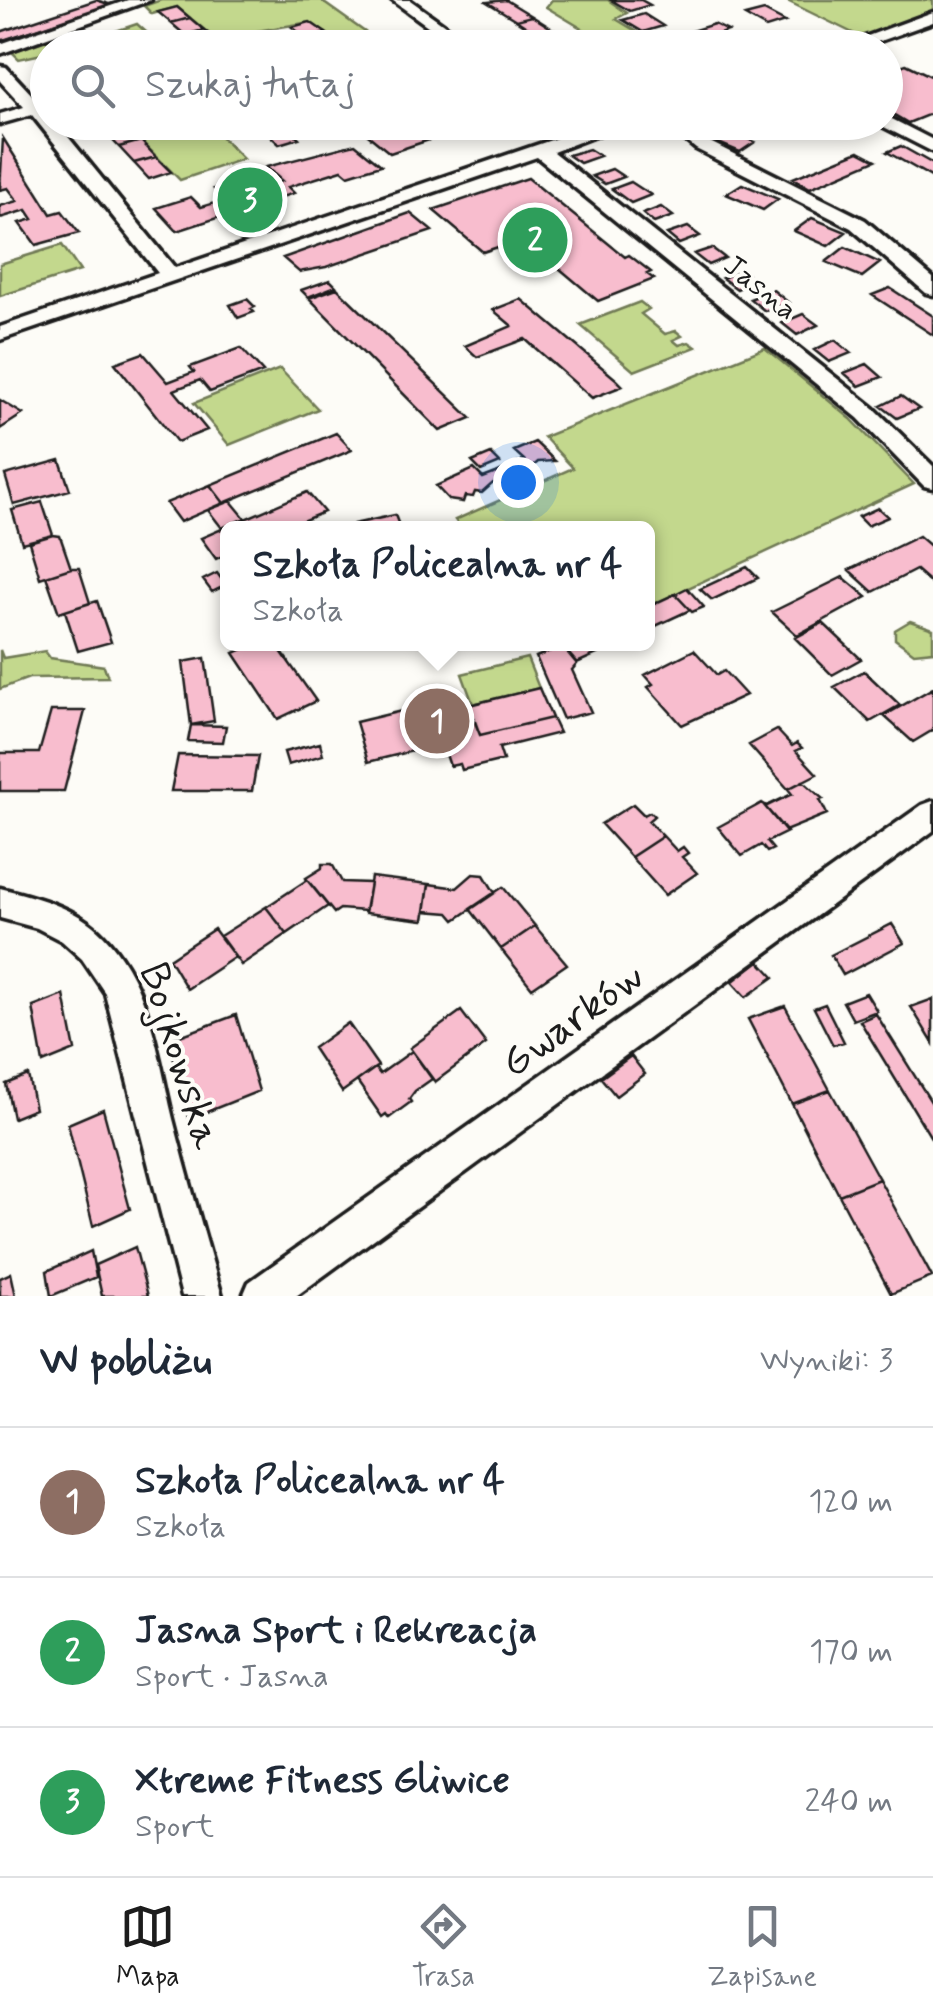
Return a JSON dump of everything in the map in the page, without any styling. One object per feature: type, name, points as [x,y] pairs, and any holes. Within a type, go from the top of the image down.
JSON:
[{"type":"street","points":[[400,0],[443,30]]},
{"type":"street","points":[[53,30],[131,2]]},
{"type":"street","points":[[895,30],[933,17]]},
{"type":"street","points":[[0,49],[30,38]]},
{"type":"street","points":[[0,71],[30,103]]},
{"type":"street","points":[[0,119],[30,111]]},
{"type":"street","points":[[903,130],[933,147]]},
{"type":"street","points":[[61,140],[172,276]]},
{"type":"street","points":[[0,334],[541,151],[562,140]]},
{"type":"street","points":[[695,140],[858,224],[933,290]]},
{"type":"street","name":"Jasna","points":[[541,151],[866,413],[933,480]]},
{"type":"street","name":"Gwarków","points":[[263,1296],[929,816]]},
{"type":"street","name":"Bojkowska","points":[[0,902],[46,914],[76,931],[112,973],[139,1053],[202,1296]]},
{"type":"green space","points":[[161,0],[320,0],[362,30],[321,30],[310,22],[263,30],[205,30],[177,7],[152,14],[144,6]]},
{"type":"green space","points":[[552,0],[608,0],[627,13],[616,19],[634,30],[585,30],[546,7]]},
{"type":"green space","points":[[785,0],[933,0],[933,17],[896,30],[846,30]]},
{"type":"green space","points":[[137,24],[144,30],[119,30]]},
{"type":"green space","points":[[30,46],[30,57],[19,59],[12,52]]},
{"type":"green space","points":[[140,140],[225,140],[243,159],[180,180]]},
{"type":"green space","points":[[62,245],[80,271],[0,296],[0,264]]},
{"type":"green space","points":[[640,302],[649,309],[641,314],[665,334],[676,331],[682,336],[673,340],[679,345],[689,342],[696,347],[634,371],[580,325]]},
{"type":"green space","points":[[765,348],[851,419],[914,484],[655,603],[655,521],[455,520],[573,468],[544,437]]},
{"type":"green space","points":[[280,369],[318,409],[229,445],[194,403]]},
{"type":"green space","points":[[910,621],[933,629],[933,651],[914,653],[895,639],[895,630]]},
{"type":"green space","points":[[0,650],[3,658],[45,651],[50,658],[104,666],[108,677],[29,678],[0,689]]},
{"type":"green space","points":[[527,658],[539,688],[473,704],[462,674]]},
{"type":"building","points":[[96,0],[112,5],[0,41],[0,32]]},
{"type":"building","points":[[506,0],[532,16],[516,20],[487,2]]},
{"type":"building","points":[[611,0],[641,0],[650,5],[630,11]]},
{"type":"building","points":[[177,7],[190,18],[171,23],[158,12]]},
{"type":"building","points":[[764,11],[785,22],[766,28],[745,16]]},
{"type":"building","points":[[644,14],[663,26],[640,30],[623,20]]},
{"type":"building","points":[[532,16],[554,30],[531,30],[516,20]]},
{"type":"building","points":[[190,18],[204,30],[179,30],[171,23]]},
{"type":"building","points":[[310,22],[322,30],[296,30],[292,27]]},
{"type":"building","points":[[714,24],[726,30],[694,30]]},
{"type":"building","points":[[903,65],[933,77],[933,113],[908,123],[903,120]]},
{"type":"building","points":[[3,138],[51,214],[62,211],[79,233],[36,245],[20,223],[33,219],[27,210],[0,218],[0,206],[18,201],[8,188],[0,190]]},
{"type":"building","points":[[112,140],[141,141],[119,147]]},
{"type":"building","points":[[374,140],[429,140],[390,153]]},
{"type":"building","points":[[711,140],[755,142],[740,152]]},
{"type":"building","points":[[141,141],[156,157],[134,163],[119,147]]},
{"type":"building","points":[[355,144],[381,165],[348,175],[342,170],[288,187],[294,193],[177,231],[156,208],[191,197],[201,207],[225,200],[214,189],[248,178],[259,189],[282,181],[266,167]]},
{"type":"building","points":[[901,146],[933,164],[933,178],[887,152]]},
{"type":"building","points":[[589,149],[600,156],[580,163],[568,155]]},
{"type":"building","points":[[859,151],[876,160],[810,188],[793,178]]},
{"type":"building","points":[[156,157],[171,172],[149,179],[134,163]]},
{"type":"building","points":[[612,169],[624,177],[605,184],[592,176]]},
{"type":"building","points":[[528,178],[625,257],[629,255],[651,272],[647,274],[654,279],[598,301],[553,263],[527,261],[507,244],[483,252],[433,210]]},
{"type":"building","points":[[631,182],[651,195],[631,203],[612,189]]},
{"type":"building","points":[[742,184],[778,199],[763,210],[726,194]]},
{"type":"building","points":[[661,207],[673,216],[654,223],[643,214]]},
{"type":"building","points":[[410,213],[432,231],[326,267],[299,272],[283,258]]},
{"type":"building","points":[[812,218],[846,232],[828,246],[794,231]]},
{"type":"building","points":[[688,227],[700,236],[679,244],[667,234]]},
{"type":"building","points":[[845,247],[880,263],[862,277],[826,262]]},
{"type":"building","points":[[712,248],[725,258],[708,265],[694,254]]},
{"type":"building","points":[[742,270],[756,280],[737,289],[722,278]]},
{"type":"building","points":[[330,280],[336,286],[308,297],[301,290]]},
{"type":"building","points":[[337,288],[471,418],[440,431],[309,298]]},
{"type":"building","points":[[890,288],[933,316],[933,335],[872,295]]},
{"type":"building","points":[[773,290],[789,303],[765,311],[750,299]]},
{"type":"building","points":[[247,299],[255,307],[251,309],[254,312],[238,318],[230,305]]},
{"type":"building","points":[[521,299],[623,386],[592,398],[525,339],[477,357],[465,346],[512,326],[493,310]]},
{"type":"building","points":[[803,314],[818,325],[797,335],[782,323]]},
{"type":"building","points":[[835,340],[851,353],[829,362],[814,350]]},
{"type":"building","points":[[241,348],[263,372],[210,392],[200,380],[174,390],[207,430],[177,442],[115,363],[143,353],[168,382],[194,372],[190,367]]},
{"type":"building","points":[[867,364],[882,377],[859,386],[844,373]]},
{"type":"building","points":[[901,396],[919,409],[897,418],[881,406]]},
{"type":"building","points":[[0,400],[23,414],[0,429]]},
{"type":"building","points":[[336,433],[352,450],[224,503],[210,485]]},
{"type":"building","points":[[535,442],[555,461],[538,462],[527,472],[511,475],[501,484],[493,483],[482,493],[465,496],[463,502],[449,500],[436,486],[474,469],[483,478],[496,473],[524,460],[514,451]]},
{"type":"building","points":[[491,454],[500,463],[481,471],[472,462]]},
{"type":"building","points":[[60,460],[70,490],[14,505],[5,475]]},
{"type":"building","points":[[210,485],[224,503],[180,522],[166,503]]},
{"type":"building","points":[[307,492],[324,512],[302,521],[240,521]]},
{"type":"building","points":[[231,501],[245,518],[220,521],[220,525],[208,510]]},
{"type":"building","points":[[42,502],[53,535],[22,543],[12,510]]},
{"type":"building","points":[[878,508],[888,517],[867,526],[858,517]]},
{"type":"building","points":[[395,515],[397,521],[368,521]]},
{"type":"building","points":[[220,530],[220,557],[216,559],[201,538]]},
{"type":"building","points":[[60,536],[71,568],[40,578],[29,542]]},
{"type":"building","points":[[919,536],[933,548],[933,585],[916,570],[873,592],[849,570]]},
{"type":"building","points":[[747,567],[758,578],[712,600],[700,589]]},
{"type":"building","points":[[79,568],[90,603],[59,613],[46,576]]},
{"type":"building","points":[[217,573],[220,588],[212,592],[203,580]]},
{"type":"building","points":[[843,577],[867,597],[797,635],[772,612]]},
{"type":"building","points":[[687,588],[704,607],[692,612],[675,594]]},
{"type":"building","points":[[675,594],[690,610],[655,626],[655,603]]},
{"type":"building","points":[[97,601],[111,642],[78,651],[65,611]]},
{"type":"building","points":[[823,623],[861,659],[832,675],[795,638]]},
{"type":"building","points":[[694,650],[717,675],[724,671],[746,695],[682,725],[648,687],[653,684],[645,675]]},
{"type":"building","points":[[281,651],[316,701],[278,719],[234,653]]},
{"type":"building","points":[[550,651],[566,651],[577,664],[572,670],[591,712],[563,719],[536,657]]},
{"type":"building","points":[[566,651],[604,651],[577,663]]},
{"type":"building","points":[[205,658],[214,721],[191,725],[183,662]]},
{"type":"building","points":[[864,671],[900,705],[870,722],[834,687]]},
{"type":"building","points":[[539,688],[552,718],[480,735],[469,705]]},
{"type":"building","points":[[933,688],[933,730],[913,742],[884,716]]},
{"type":"building","points":[[439,702],[453,741],[368,762],[356,722]]},
{"type":"building","points":[[51,711],[85,711],[64,791],[0,791],[0,753],[39,753]]},
{"type":"building","points":[[552,718],[559,733],[499,748],[503,760],[462,770],[460,764],[450,766],[442,743],[453,741],[448,726],[474,720],[480,735]]},
{"type":"building","points":[[191,725],[226,726],[223,742],[188,741]]},
{"type":"building","points":[[777,730],[792,746],[797,743],[802,748],[796,751],[817,774],[788,789],[749,745]]},
{"type":"building","points":[[320,743],[323,755],[288,765],[284,752]]},
{"type":"building","points":[[178,755],[258,756],[252,791],[171,791]]},
{"type":"building","points":[[803,781],[823,799],[820,800],[827,814],[785,831],[762,803],[767,806],[792,794],[788,789]]},
{"type":"building","points":[[762,803],[787,832],[767,842],[773,849],[767,852],[761,845],[742,856],[718,827]]},
{"type":"building","points":[[633,804],[644,815],[650,812],[654,816],[648,821],[663,836],[631,857],[601,824]]},
{"type":"building","points":[[663,836],[677,851],[683,847],[688,853],[682,857],[697,873],[665,895],[631,857]]},
{"type":"building","points":[[322,864],[332,864],[342,882],[370,883],[365,911],[340,909],[334,913],[306,878],[322,868]]},
{"type":"building","points":[[473,874],[484,875],[495,893],[455,920],[449,913],[425,911],[429,884],[457,888]]},
{"type":"building","points":[[371,877],[429,884],[424,920],[365,913]]},
{"type":"building","points":[[307,880],[328,906],[287,934],[266,907]]},
{"type":"building","points":[[503,887],[535,926],[501,949],[470,909]]},
{"type":"building","points":[[266,907],[287,934],[241,965],[220,936]]},
{"type":"building","points":[[892,924],[904,943],[843,975],[831,955]]},
{"type":"building","points":[[535,926],[567,964],[532,988],[501,949]]},
{"type":"building","points":[[214,929],[235,957],[187,989],[169,959]]},
{"type":"building","points":[[759,961],[774,977],[746,997],[732,982]]},
{"type":"building","points":[[866,993],[877,1011],[853,1020],[843,1002]]},
{"type":"building","points":[[64,995],[75,1050],[43,1063],[33,1007]]},
{"type":"building","points":[[933,999],[933,1043],[911,1007]]},
{"type":"building","points":[[825,1004],[844,1042],[833,1045],[814,1008]]},
{"type":"building","points":[[785,1006],[830,1090],[792,1104],[748,1019]]},
{"type":"building","points":[[461,1011],[486,1044],[435,1082],[410,1048]]},
{"type":"building","points":[[876,1014],[933,1105],[933,1141],[860,1021]]},
{"type":"building","points":[[236,1015],[259,1091],[189,1119],[169,1040]]},
{"type":"building","points":[[348,1023],[378,1066],[342,1092],[313,1048]]},
{"type":"building","points":[[412,1051],[432,1079],[415,1091],[411,1102],[389,1118],[386,1114],[382,1117],[357,1081],[375,1068],[380,1074]]},
{"type":"building","points":[[631,1056],[645,1074],[616,1096],[601,1078]]},
{"type":"building","points":[[28,1075],[35,1109],[13,1118],[6,1084]]},
{"type":"building","points":[[830,1090],[879,1179],[839,1195],[792,1104]]},
{"type":"building","points":[[103,1109],[130,1209],[93,1226],[68,1124]]},
{"type":"building","points":[[879,1179],[932,1277],[891,1294],[839,1195]]},
{"type":"building","points":[[135,1247],[148,1296],[102,1296],[95,1265]]},
{"type":"building","points":[[91,1251],[96,1277],[51,1296],[47,1271]]},
{"type":"building","points":[[11,1273],[16,1296],[0,1296],[0,1278]]},
{"type":"place","name":"Xtreme Fitness Gliwice","points":[[250,200]]},
{"type":"place","name":"Jasna Sport i Rekreacja","points":[[535,240]]},
{"type":"place","name":"Szkoła Policealna nr 4","points":[[437,721]]}]
